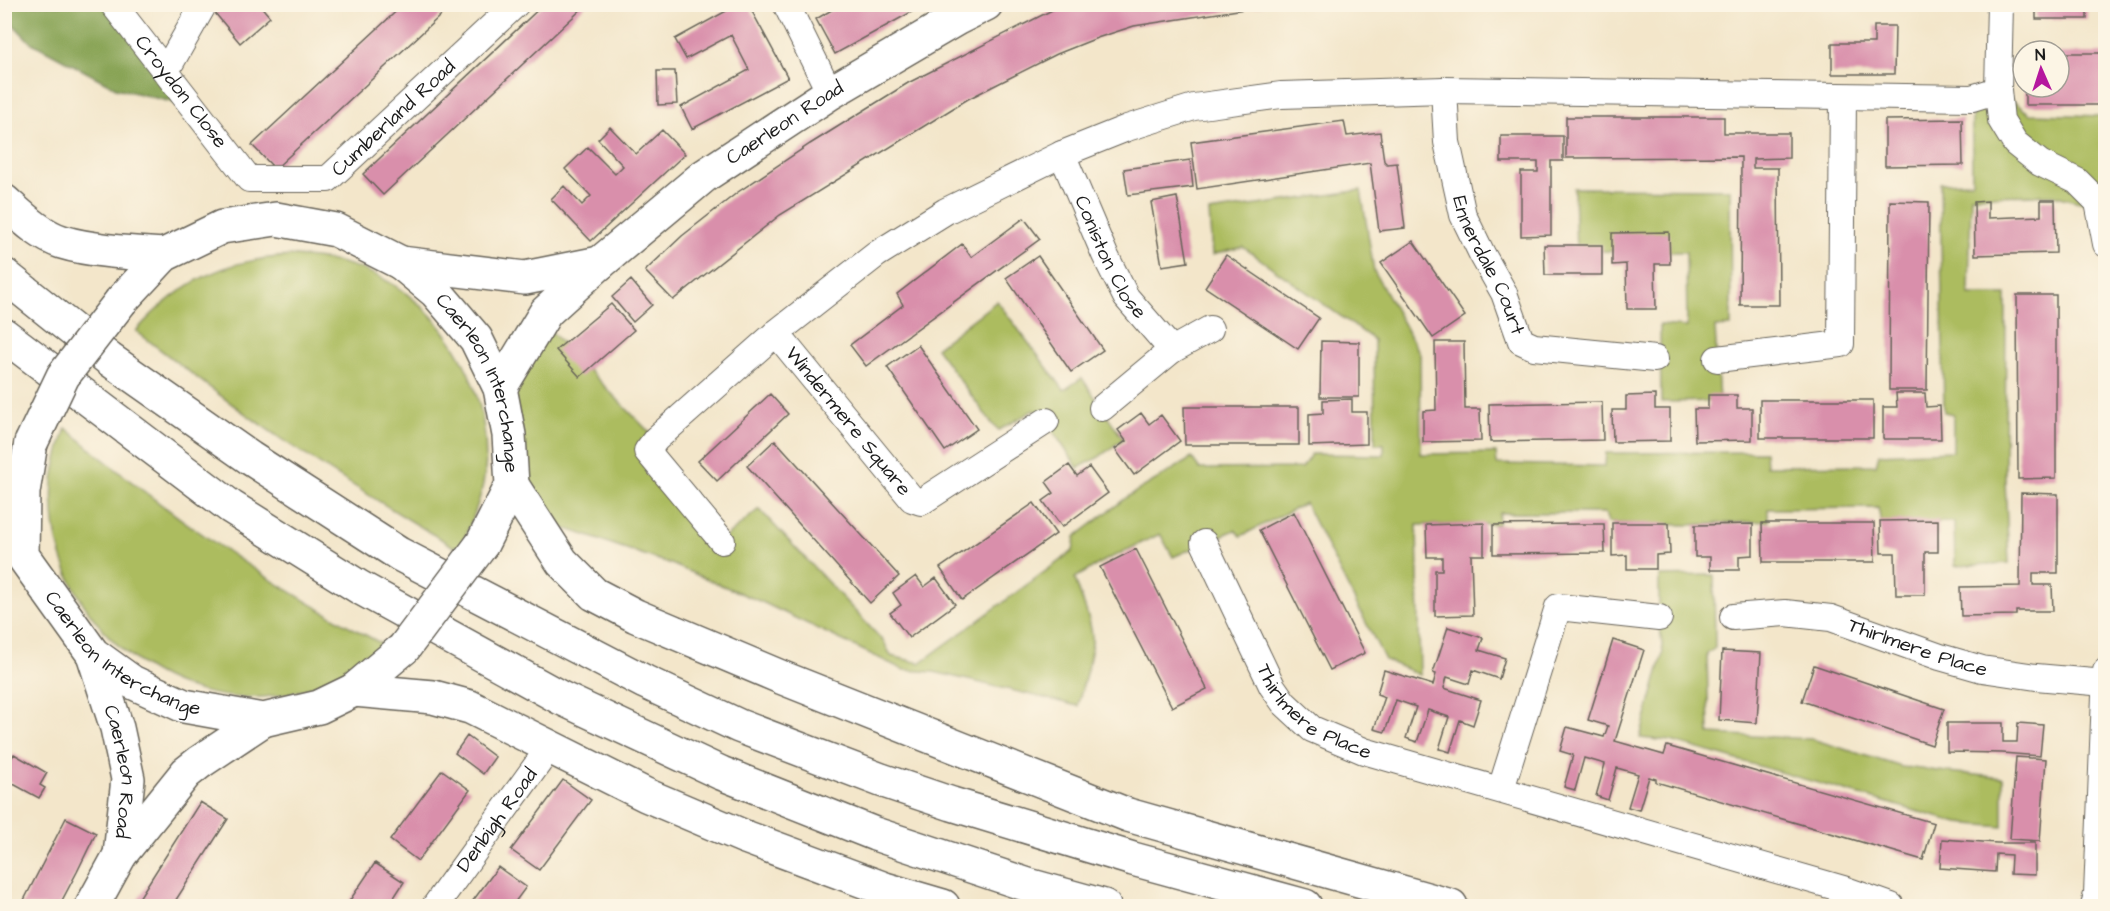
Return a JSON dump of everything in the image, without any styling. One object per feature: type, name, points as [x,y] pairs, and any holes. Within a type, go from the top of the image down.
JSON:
[{"type":"main road","name":"Caerleon Road","points":[[500,388],[546,312],[600,263],[704,176],[830,93],[956,19],[986,4]]},
{"type":"main road","points":[[4,201],[29,222],[61,242],[110,251],[164,255]]},
{"type":"main road","name":"Caerleon Interchange","points":[[276,219],[336,230],[401,263],[436,292],[476,339],[500,388],[509,435],[512,485],[482,544],[404,648],[354,690],[319,707],[263,720],[184,706],[132,682],[93,654],[13,544],[31,443],[63,376],[121,301],[164,255],[222,227],[276,219]]},
{"type":"main road","name":"Caerleon Road","points":[[401,263],[525,278],[600,263]]},
{"type":"main road","points":[[4,275],[109,359],[250,458],[389,548],[645,682],[739,726],[881,780],[1133,859],[1305,906]]},
{"type":"main road","points":[[4,335],[231,507],[359,587],[561,698],[721,773],[874,834],[1028,885],[1104,906]]},
{"type":"main road","points":[[512,485],[562,562],[594,594],[636,616],[783,678],[1128,815],[1451,906]]},
{"type":"main road","name":"Caerleon Road","points":[[93,654],[117,728],[128,779],[120,855]]},
{"type":"main road","points":[[354,690],[432,697],[470,707],[646,795],[745,837],[885,889],[943,906]]},
{"type":"main road","name":"Caerleon Road","points":[[92,906],[120,855],[186,773],[263,720]]},
{"type":"street","name":"Croydon Close","points":[[113,4],[249,179]]},
{"type":"street","points":[[166,71],[204,4]]},
{"type":"street","name":"Cumberland Road","points":[[249,179],[328,179],[516,4]]},
{"type":"street","points":[[786,4],[830,93]]},
{"type":"street","points":[[2000,4],[1998,90],[2001,120],[2015,144],[2040,163],[2077,181],[2098,202],[2106,244]]},
{"type":"street","points":[[722,541],[646,450],[656,439],[776,333],[876,254],[946,211],[1062,153],[1127,128],[1194,107],[1281,94],[1444,90],[1843,98],[1972,98],[1998,90]]},
{"type":"street","name":"Ennerdale Court","points":[[1444,90],[1447,142],[1463,215],[1504,293],[1521,341],[1534,347],[1655,359]]},
{"type":"street","points":[[1717,359],[1841,344],[1843,98]]},
{"type":"street","name":"Coniston Close","points":[[1062,153],[1105,255],[1126,297],[1172,350]]},
{"type":"street","points":[[1102,408],[1172,350],[1210,329]]},
{"type":"street","name":"Windermere Square","points":[[776,333],[912,499],[921,502],[1046,421]]},
{"type":"street","name":"Thirlmere Place","points":[[1204,543],[1272,686],[1284,703],[1312,729],[1364,751],[1832,886],[1891,906]]},
{"type":"street","points":[[1501,789],[1558,607],[1659,618]]},
{"type":"street","name":"Thirlmere Place","points":[[1732,617],[1785,613],[1831,618],[1940,657],[1982,669],[2036,677],[2105,683]]},
{"type":"street","points":[[2094,906],[2097,894],[2106,671]]},
{"type":"street","name":"Denbigh Road","points":[[435,906],[539,762]]},
{"type":"green space","points":[[5,5],[113,5],[195,108],[116,88],[30,42],[5,16]]},
{"type":"green space","points":[[1998,90],[2030,114],[2105,116],[2105,207],[2053,195],[1971,196],[1969,295],[2006,295],[2005,481],[2009,563],[1955,566],[1954,522],[1881,523],[1878,508],[1768,509],[1768,521],[1687,525],[1608,523],[1605,513],[1499,513],[1498,524],[1417,525],[1420,675],[1385,660],[1305,503],[1241,536],[1235,530],[1173,557],[1160,534],[1075,578],[1090,622],[1092,637],[1091,652],[1078,706],[934,672],[904,670],[764,603],[671,564],[570,530],[539,526],[500,388],[541,321],[656,439],[647,450],[722,540],[759,509],[884,642],[891,656],[920,663],[1073,551],[1075,537],[1127,497],[1192,458],[1200,469],[1302,468],[1311,454],[1384,455],[1384,444],[1375,444],[1374,340],[1243,247],[1212,255],[1209,212],[1361,190],[1374,271],[1420,354],[1421,454],[1496,453],[1497,464],[1605,466],[1606,453],[1765,452],[1766,466],[1876,465],[1879,454],[1953,451],[1953,414],[1944,412],[1940,183],[1972,182],[1972,98]]},
{"type":"green space","points":[[1574,188],[1730,189],[1731,326],[1715,327],[1719,401],[1661,402],[1660,325],[1687,327],[1686,252],[1576,251]]},
{"type":"green space","points":[[296,256],[340,262],[378,276],[407,294],[432,316],[452,343],[468,373],[479,404],[485,438],[485,472],[479,502],[459,550],[275,434],[136,331],[170,298],[207,275],[249,261]]},
{"type":"green space","points":[[997,301],[1064,390],[1082,378],[1123,439],[1099,457],[1078,468],[1046,421],[1034,410],[999,430],[993,425],[936,348]]},
{"type":"green space","points":[[66,428],[141,489],[219,546],[299,597],[384,645],[340,675],[291,693],[243,697],[198,690],[156,673],[120,647],[90,613],[68,573],[55,529],[53,481]]},
{"type":"green space","points":[[1714,575],[1715,648],[1707,654],[1709,734],[1812,739],[1902,767],[2003,778],[2003,827],[1958,823],[1671,741],[1640,738],[1663,654],[1659,618],[1659,576]]},
{"type":"building","points":[[225,4],[259,4],[270,17],[240,43],[215,13]]},
{"type":"building","points":[[404,4],[453,4],[275,169],[252,145]]},
{"type":"building","points":[[544,4],[587,4],[383,195],[363,174]]},
{"type":"building","points":[[739,4],[748,4],[788,78],[692,129],[681,107],[749,70],[731,35],[686,59],[675,39]]},
{"type":"building","points":[[842,4],[926,4],[835,54],[816,19]]},
{"type":"building","points":[[1064,4],[1264,6],[1134,26],[1057,54],[968,99],[780,215],[673,300],[645,271],[682,236],[738,192],[810,144],[908,83]]},
{"type":"building","points":[[2036,4],[2087,4],[2087,19],[2036,19]]},
{"type":"building","points":[[1874,26],[1895,26],[1894,74],[1832,74],[1832,43],[1874,43]]},
{"type":"building","points":[[2071,53],[2106,53],[2106,105],[2025,105],[2025,99],[2071,99]]},
{"type":"building","points":[[657,71],[675,71],[677,104],[658,105]]},
{"type":"building","points":[[1566,117],[1724,117],[1724,133],[1789,133],[1789,158],[1753,159],[1753,168],[1778,168],[1779,305],[1740,305],[1741,157],[1566,158]]},
{"type":"building","points":[[1962,119],[1963,165],[1885,166],[1885,120]]},
{"type":"building","points":[[1344,121],[1347,136],[1380,132],[1384,161],[1387,164],[1397,163],[1405,228],[1379,231],[1370,163],[1197,189],[1191,142]]},
{"type":"building","points":[[610,127],[636,154],[662,130],[685,154],[591,241],[551,199],[564,186],[582,205],[591,196],[565,169],[588,147],[615,174],[623,166],[598,139]]},
{"type":"building","points":[[1501,136],[1563,136],[1563,161],[1551,161],[1551,235],[1521,236],[1521,172],[1538,172],[1538,162],[1501,162]]},
{"type":"building","points":[[1190,160],[1193,187],[1128,195],[1124,169]]},
{"type":"building","points":[[1177,197],[1188,262],[1162,266],[1151,202]]},
{"type":"building","points":[[2041,200],[2055,200],[2056,253],[1975,255],[1974,202],[1988,201],[1988,218],[2041,216]]},
{"type":"building","points":[[1890,201],[1929,202],[1927,390],[1889,390]]},
{"type":"building","points":[[1024,218],[1040,239],[866,366],[850,345],[903,305],[897,294],[962,244],[971,257]]},
{"type":"building","points":[[1669,232],[1670,264],[1655,264],[1656,309],[1627,309],[1626,264],[1612,265],[1612,233]]},
{"type":"building","points":[[1413,241],[1465,316],[1433,338],[1381,263]]},
{"type":"building","points":[[1544,245],[1602,245],[1602,275],[1545,275]]},
{"type":"building","points":[[1226,255],[1319,318],[1298,349],[1205,287]]},
{"type":"building","points":[[1038,256],[1103,350],[1071,372],[1006,278]]},
{"type":"building","points":[[631,280],[652,305],[633,322],[612,297]]},
{"type":"building","points":[[2017,295],[2056,295],[2056,478],[2018,479]]},
{"type":"building","points":[[611,304],[634,330],[580,377],[556,350]]},
{"type":"building","points":[[1321,341],[1359,342],[1359,397],[1320,397]]},
{"type":"building","points":[[1435,342],[1464,342],[1465,409],[1480,409],[1481,441],[1423,442],[1423,411],[1436,410]]},
{"type":"building","points":[[918,345],[977,429],[945,451],[887,367]]},
{"type":"building","points":[[1896,393],[1925,393],[1926,407],[1940,406],[1941,439],[1883,439],[1883,407],[1897,407]]},
{"type":"building","points":[[770,394],[788,414],[717,481],[698,461]]},
{"type":"building","points":[[1655,395],[1655,409],[1670,409],[1670,441],[1613,442],[1612,410],[1626,410],[1626,396]]},
{"type":"building","points":[[1708,395],[1737,395],[1737,408],[1752,408],[1752,440],[1695,441],[1694,409],[1708,409]]},
{"type":"building","points":[[1352,399],[1352,412],[1367,412],[1367,444],[1309,446],[1309,414],[1323,413],[1323,400]]},
{"type":"building","points":[[1760,400],[1873,400],[1873,438],[1760,438]]},
{"type":"building","points":[[1602,402],[1603,440],[1490,442],[1489,404]]},
{"type":"building","points":[[1184,407],[1299,407],[1299,445],[1185,445]]},
{"type":"building","points":[[1141,413],[1149,424],[1161,415],[1180,441],[1134,475],[1115,449],[1126,441],[1118,430]]},
{"type":"building","points":[[775,440],[899,576],[870,603],[747,466]]},
{"type":"building","points":[[1069,465],[1077,476],[1089,467],[1108,493],[1062,527],[1043,501],[1054,493],[1046,482]]},
{"type":"building","points":[[2021,493],[2058,494],[2058,573],[2033,573],[2033,585],[2052,585],[2053,611],[2016,611],[2016,615],[1961,616],[1960,587],[2020,586]]},
{"type":"building","points":[[1034,503],[1056,534],[962,600],[940,568]]},
{"type":"building","points":[[1294,512],[1365,653],[1330,670],[1259,530]]},
{"type":"building","points":[[1938,520],[1938,552],[1925,552],[1925,595],[1896,595],[1895,553],[1881,553],[1880,521]]},
{"type":"building","points":[[1484,523],[1484,555],[1471,555],[1473,615],[1435,616],[1435,570],[1442,570],[1442,557],[1427,557],[1426,525]]},
{"type":"building","points":[[1612,523],[1669,523],[1670,554],[1656,555],[1656,569],[1627,569],[1627,555],[1612,556]]},
{"type":"building","points":[[1762,523],[1874,523],[1875,562],[1763,562]]},
{"type":"building","points":[[1604,524],[1605,553],[1493,554],[1493,525]]},
{"type":"building","points":[[1753,524],[1753,555],[1739,556],[1739,570],[1710,570],[1710,557],[1695,557],[1695,525]]},
{"type":"building","points":[[1136,549],[1207,689],[1172,707],[1100,567]]},
{"type":"building","points":[[916,576],[924,587],[936,578],[955,604],[909,638],[890,613],[901,605],[893,593]]},
{"type":"building","points":[[1448,627],[1483,638],[1479,650],[1505,658],[1499,679],[1473,670],[1469,684],[1447,677],[1444,688],[1481,700],[1473,725],[1460,720],[1450,752],[1439,749],[1449,717],[1428,710],[1417,742],[1406,738],[1416,707],[1396,700],[1385,732],[1374,729],[1385,697],[1377,694],[1384,670],[1433,685],[1436,674],[1433,673]]},
{"type":"building","points":[[1613,640],[1644,650],[1615,741],[1664,755],[1667,746],[1934,823],[1923,860],[1656,782],[1656,779],[1649,777],[1639,810],[1628,807],[1638,774],[1617,768],[1608,800],[1596,796],[1605,764],[1584,758],[1575,790],[1564,787],[1573,755],[1560,751],[1567,727],[1604,737],[1608,726],[1588,720]]},
{"type":"building","points":[[1722,651],[1761,653],[1757,723],[1719,720]]},
{"type":"building","points":[[1814,665],[1944,709],[1932,745],[1802,701]]},
{"type":"building","points":[[1947,723],[2003,723],[2003,742],[2017,742],[2018,723],[2043,725],[2040,756],[1947,752]]},
{"type":"building","points":[[467,736],[495,757],[483,774],[455,753]]},
{"type":"building","points":[[14,754],[47,773],[40,785],[45,788],[39,798],[4,779],[4,770]]},
{"type":"building","points":[[2016,757],[2046,759],[2040,841],[2010,839]]},
{"type":"building","points":[[442,770],[470,790],[418,861],[390,840]]},
{"type":"building","points":[[563,780],[591,800],[539,870],[511,850]]},
{"type":"building","points":[[200,802],[228,819],[172,906],[134,906]]},
{"type":"building","points":[[66,818],[96,833],[77,872],[59,906],[21,906]]},
{"type":"building","points":[[1942,839],[2035,843],[2035,875],[2010,874],[2011,855],[1996,854],[1995,872],[1940,868]]},
{"type":"building","points":[[375,863],[404,882],[393,899],[388,906],[346,906]]},
{"type":"building","points":[[498,867],[526,887],[512,906],[469,906]]}]
